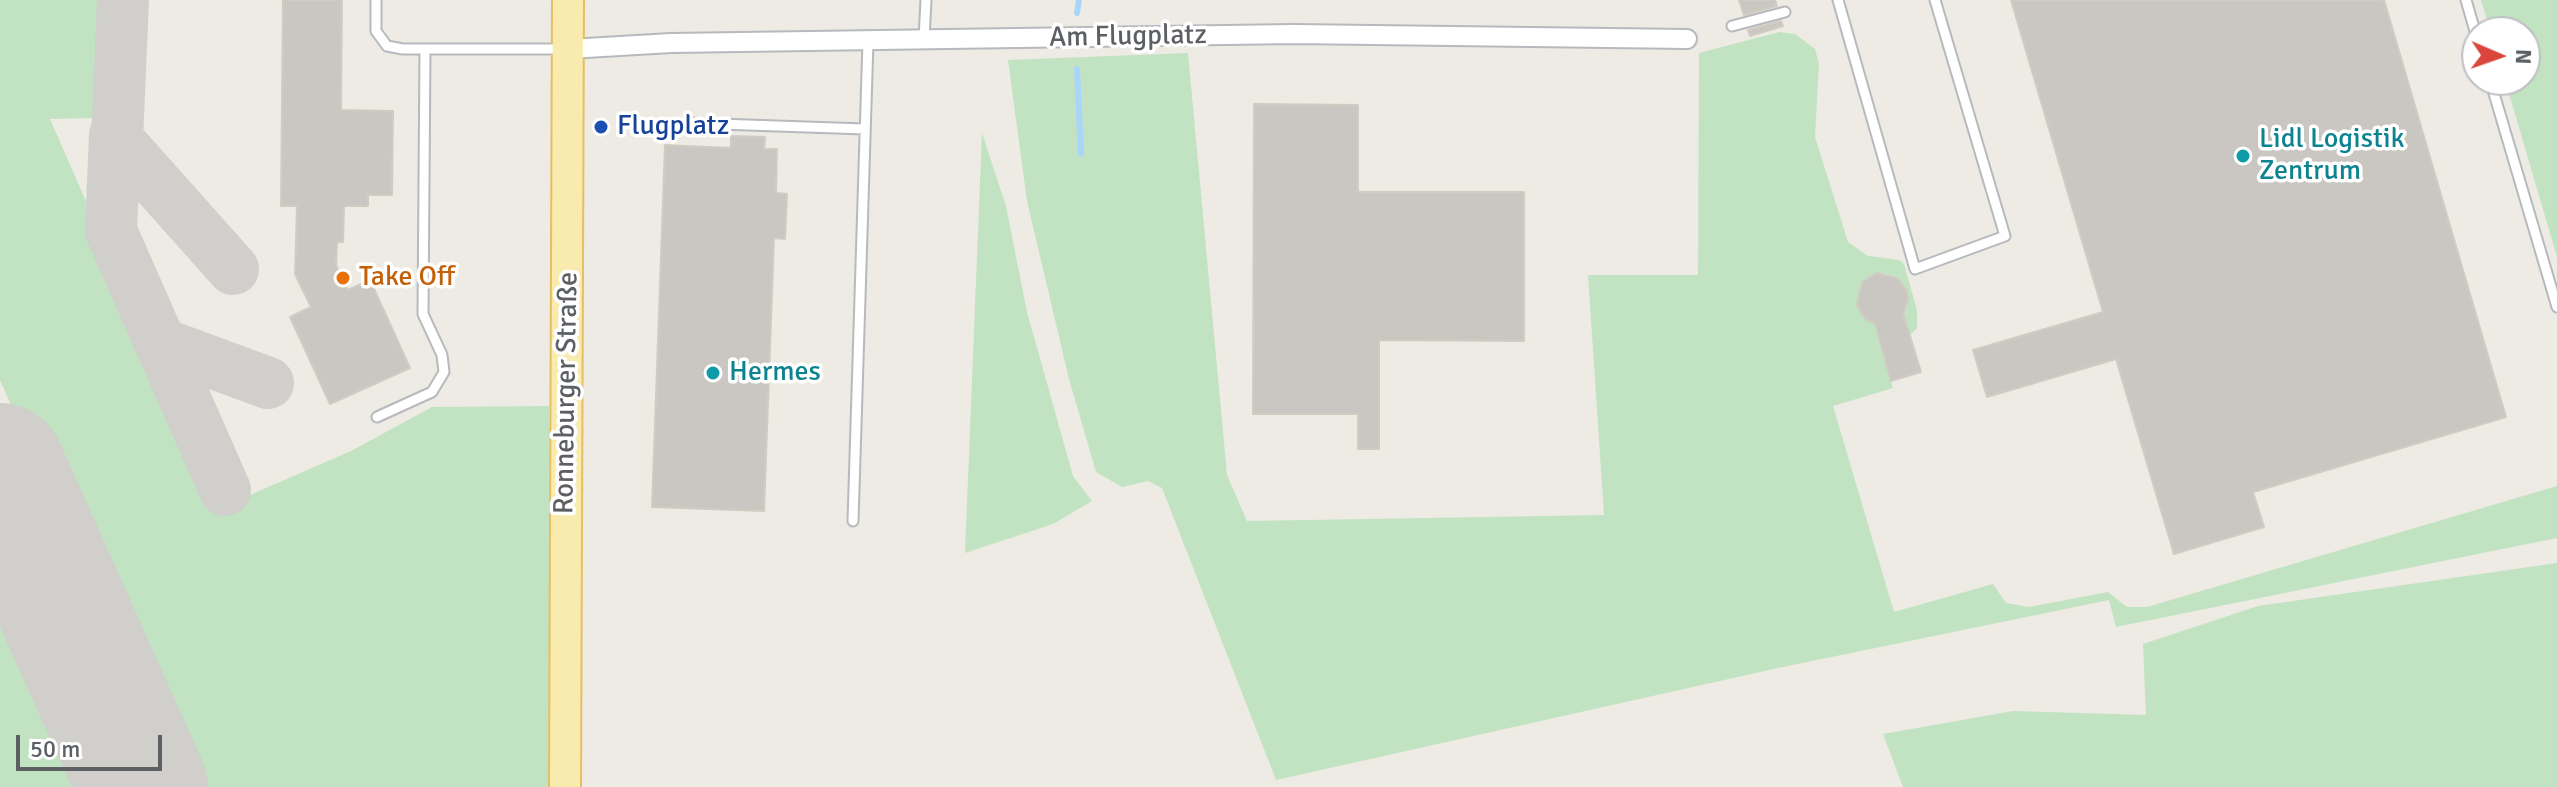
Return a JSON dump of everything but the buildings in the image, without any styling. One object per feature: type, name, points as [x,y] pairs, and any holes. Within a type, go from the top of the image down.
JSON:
[{"type":"main road","name":"Ronneburger Straße","points":[[565,787],[568,0]]},
{"type":"street","name":"Am Flugplatz","points":[[569,49],[671,43],[1319,34],[1687,39]]},
{"type":"lane","points":[[376,0],[376,31],[387,46],[569,49]]},
{"type":"lane","points":[[924,39],[926,0]]},
{"type":"lane","points":[[1838,0],[1915,269],[2005,236],[1935,0]]},
{"type":"lane","points":[[1732,26],[1785,12]]},
{"type":"lane","points":[[853,521],[868,41]]},
{"type":"lane","points":[[377,417],[432,392],[444,372],[442,355],[423,314],[425,49]]},
{"type":"lane","points":[[2495,96],[2557,307]]},
{"type":"lane","points":[[689,123],[865,129]]},
{"type":"green space","points":[[0,0],[111,0],[107,91],[95,118],[50,119],[220,508],[351,451],[432,407],[549,406],[552,787],[181,787],[0,380]]},
{"type":"green space","points":[[2481,0],[2557,0],[2557,257],[2510,96],[2541,96],[2541,16],[2486,16]]},
{"type":"green space","points":[[1779,32],[1795,34],[1815,49],[1819,64],[1815,137],[1848,242],[1868,256],[1899,260],[1904,264],[1917,310],[1917,328],[1910,335],[1903,313],[1908,299],[1902,283],[1888,274],[1877,273],[1862,282],[1857,305],[1865,319],[1874,324],[1893,388],[1833,406],[1894,612],[1993,584],[2006,603],[2029,607],[2108,592],[2127,607],[2147,607],[2557,486],[2557,538],[2116,627],[2109,600],[1778,668],[1276,780],[1162,488],[1148,481],[1122,487],[1096,472],[1069,379],[1027,201],[1008,60],[1188,53],[1227,475],[1247,521],[1604,515],[1588,275],[1698,275],[1699,53]]},
{"type":"green space","points":[[982,133],[1006,206],[1027,312],[1073,476],[1092,501],[1053,524],[965,553]]},
{"type":"green space","points":[[0,553],[105,787],[0,787]]},
{"type":"green space","points":[[2557,563],[2557,787],[1903,787],[1883,734],[2013,711],[2146,715],[2143,644],[2258,606]]},
{"type":"waterway","points":[[1077,13],[1079,0]]},
{"type":"waterway","points":[[1077,69],[1081,154]]},
{"type":"taxiway","points":[[123,0],[117,139],[233,269]]},
{"type":"taxiway","points":[[115,135],[111,231],[225,490]]},
{"type":"taxiway","points":[[158,339],[165,345],[268,383]]},
{"type":"runway","points":[[0,468],[143,787]]},
{"type":"place","name":"Flugplatz","points":[[601,127]]},
{"type":"place","name":"Lidl Logistik Zentrum","points":[[2243,156]]},
{"type":"place","name":"Take Off","points":[[343,278]]},
{"type":"place","name":"Hermes","points":[[713,373]]}]
